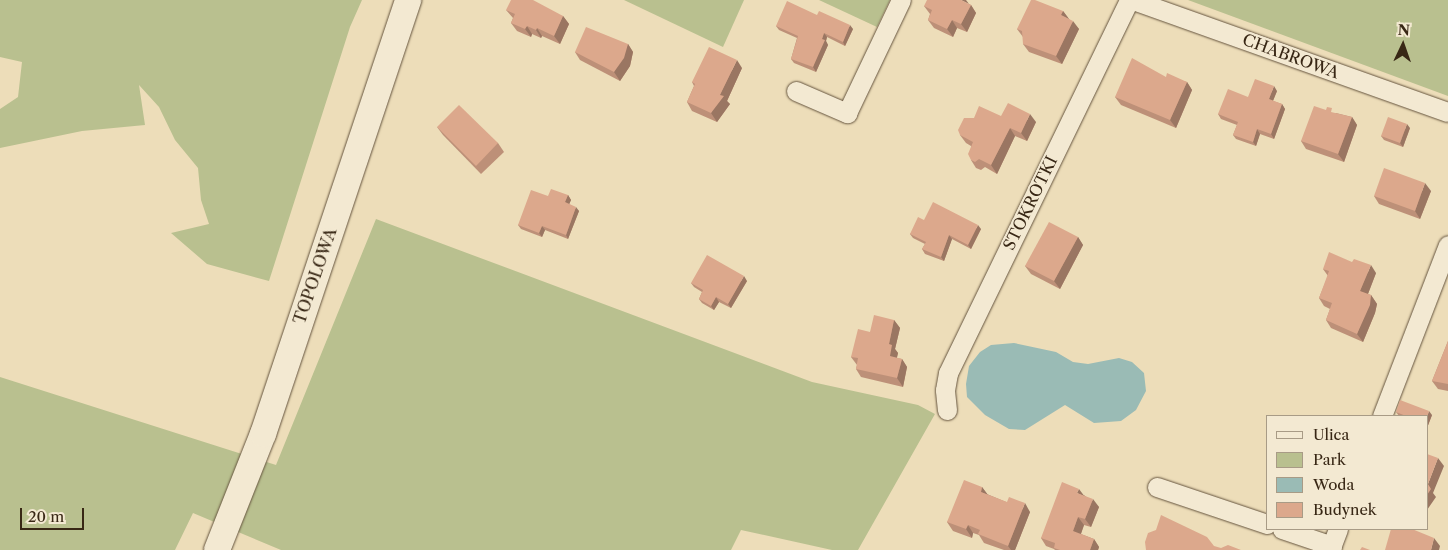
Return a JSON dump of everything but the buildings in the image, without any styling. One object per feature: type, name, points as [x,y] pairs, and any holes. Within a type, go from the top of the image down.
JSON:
[{"type":"street","name":"TOPOLOWA","points":[[224,548],[408,0]]},
{"type":"street","points":[[796,90],[847,113],[901,0]]},
{"type":"street","name":"STOKROTKI","points":[[947,410],[945,390],[948,373],[1129,0]]},
{"type":"street","name":"CHABROWA","points":[[1133,0],[1448,112]]},
{"type":"street","points":[[1382,415],[1448,245]]},
{"type":"street","points":[[1157,487],[1266,524]]},
{"type":"street","points":[[1286,530],[1334,542]]},
{"type":"green space","points":[[0,0],[362,0],[350,27],[269,281],[207,264],[171,233],[209,224],[201,200],[198,168],[175,140],[159,107],[139,85],[145,125],[82,131],[0,148],[0,109],[18,97],[22,62],[0,57]]},
{"type":"green space","points":[[624,0],[744,0],[723,47]]},
{"type":"green space","points":[[819,0],[890,0],[877,27]]},
{"type":"green space","points":[[1188,0],[1448,0],[1448,96]]},
{"type":"green space","points":[[376,219],[812,382],[918,405],[935,414],[858,550],[832,550],[741,530],[731,550],[281,550],[193,513],[175,550],[0,550],[0,377],[276,465]]},
{"type":"water","points":[[1014,343],[1056,352],[1073,362],[1088,364],[1119,358],[1132,362],[1144,373],[1146,391],[1136,410],[1121,421],[1094,423],[1065,405],[1025,430],[1009,429],[985,415],[967,397],[966,384],[969,366],[980,352],[991,345]]}]
